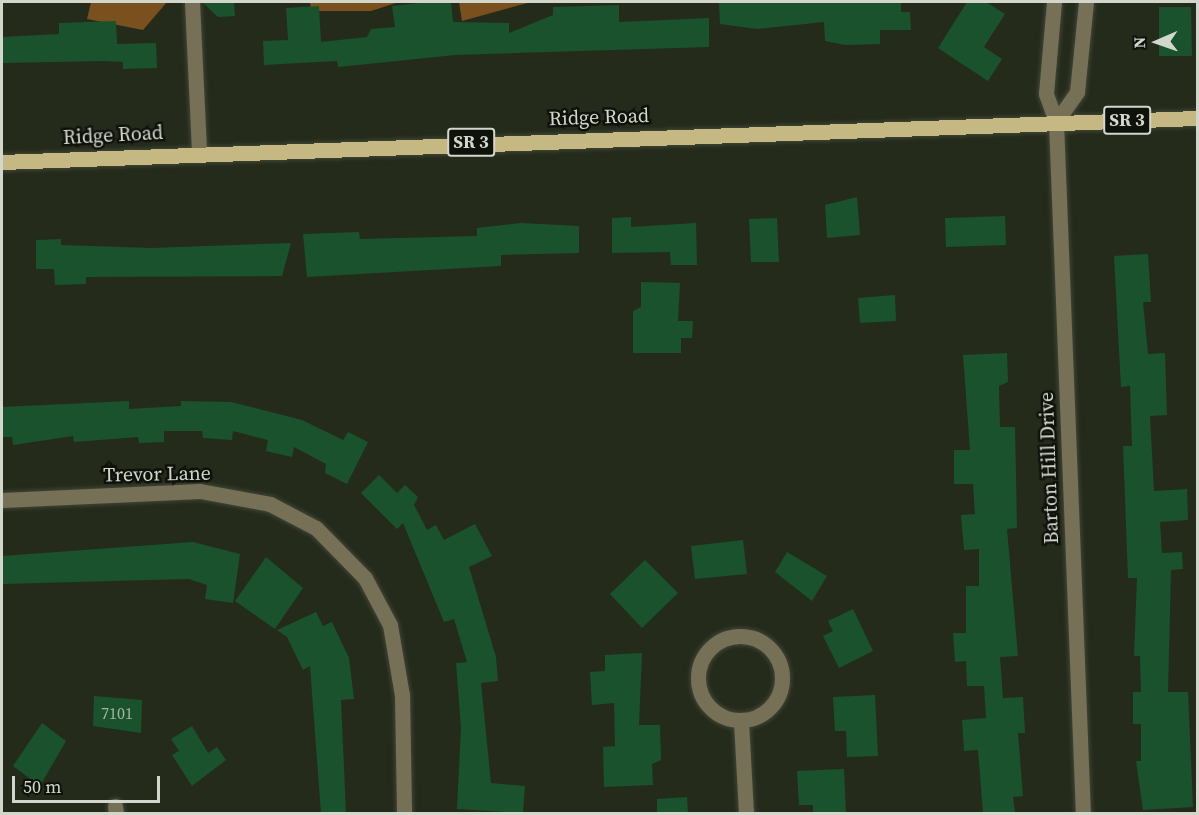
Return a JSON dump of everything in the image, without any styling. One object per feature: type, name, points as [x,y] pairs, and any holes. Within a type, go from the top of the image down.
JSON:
[{"type":"main road","name":"Ridge Road","points":[[2,162],[199,152],[1197,118]]},
{"type":"street","points":[[192,2],[199,152]]},
{"type":"street","name":"Barton Hill Drive","points":[[1054,2],[1045,74],[1056,122],[1083,813]]},
{"type":"street","points":[[1056,122],[1077,92],[1086,2]]},
{"type":"street","name":"Trevor Lane","points":[[2,500],[200,491],[270,504],[316,528],[365,578],[390,625],[402,695],[404,813]]},
{"type":"street","points":[[738,636],[766,645],[782,677],[768,710],[741,721],[711,709],[697,680],[714,644],[738,636]]},
{"type":"street","points":[[741,721],[746,813]]},
{"type":"shaded area","points":[[91,2],[167,2],[143,30],[87,19]]},
{"type":"shaded area","points":[[310,2],[399,2],[371,11],[311,11]]},
{"type":"shaded area","points":[[459,2],[531,2],[462,21]]},
{"type":"building","points":[[202,2],[234,2],[235,16],[218,17]]},
{"type":"building","points":[[451,2],[453,22],[509,23],[509,33],[553,15],[553,7],[619,5],[619,22],[709,18],[709,47],[455,55],[338,67],[337,61],[264,65],[263,41],[288,40],[286,8],[319,6],[321,42],[367,37],[371,29],[395,27],[392,6]]},
{"type":"building","points":[[719,2],[901,2],[901,12],[910,12],[911,30],[880,30],[880,44],[845,45],[825,41],[824,22],[757,29],[720,24]]},
{"type":"building","points":[[967,2],[986,2],[1005,14],[984,47],[1002,59],[988,81],[938,48]]},
{"type":"building","points":[[1159,7],[1191,7],[1192,56],[1159,56]]},
{"type":"building","points":[[116,21],[117,44],[156,43],[157,68],[123,69],[123,62],[104,61],[2,63],[2,37],[59,34],[59,23]]},
{"type":"building","points":[[857,197],[860,235],[827,238],[825,205]]},
{"type":"building","points":[[1005,216],[1006,245],[946,247],[945,218]]},
{"type":"building","points":[[631,217],[631,227],[696,223],[697,265],[671,265],[670,252],[612,253],[612,218]]},
{"type":"building","points":[[777,218],[779,262],[751,262],[749,219]]},
{"type":"building","points":[[520,223],[579,226],[579,253],[501,255],[501,266],[307,277],[303,234],[359,232],[360,239],[477,236],[477,228]]},
{"type":"building","points":[[61,239],[61,245],[151,248],[291,243],[282,276],[86,277],[86,284],[55,285],[54,269],[36,269],[36,240]]},
{"type":"building","points":[[1148,254],[1151,302],[1143,302],[1148,354],[1165,353],[1167,415],[1150,416],[1154,491],[1187,489],[1188,520],[1160,522],[1162,553],[1182,552],[1183,569],[1171,570],[1168,692],[1188,692],[1193,807],[1143,810],[1136,761],[1141,761],[1141,724],[1133,724],[1133,692],[1141,692],[1140,656],[1134,656],[1137,578],[1128,578],[1123,446],[1132,446],[1130,386],[1121,387],[1114,256]]},
{"type":"building","points":[[641,282],[680,283],[678,321],[693,321],[692,338],[681,338],[681,353],[633,353],[633,311],[641,307]]},
{"type":"building","points":[[895,295],[896,321],[860,323],[858,298]]},
{"type":"building","points":[[1007,353],[1008,382],[999,386],[1000,427],[1015,427],[1017,528],[1007,529],[1018,656],[1000,657],[1003,698],[1023,697],[1025,733],[1018,733],[1023,796],[1013,797],[1015,813],[983,813],[978,750],[964,751],[962,720],[986,718],[984,686],[967,686],[966,661],[955,662],[953,633],[966,633],[966,586],[979,586],[979,549],[964,550],[961,515],[975,514],[973,484],[954,484],[954,450],[970,450],[963,355]]},
{"type":"building","points":[[129,401],[129,409],[181,406],[181,401],[231,402],[302,420],[343,440],[348,432],[368,442],[347,484],[325,473],[326,464],[294,447],[292,457],[266,451],[268,440],[233,431],[232,440],[203,438],[202,431],[164,431],[164,442],[139,443],[138,437],[74,442],[73,436],[13,445],[12,437],[2,437],[2,407]]},
{"type":"building","points":[[379,475],[397,493],[405,485],[418,497],[414,505],[427,530],[436,525],[444,540],[475,524],[492,556],[469,567],[496,657],[498,681],[481,683],[491,783],[525,786],[523,813],[457,809],[461,728],[456,663],[467,662],[454,619],[444,622],[403,523],[397,529],[361,493]]},
{"type":"building","points":[[743,540],[747,574],[695,579],[691,546]]},
{"type":"building","points":[[193,542],[240,554],[233,603],[205,599],[207,585],[189,579],[2,584],[2,556]]},
{"type":"building","points":[[787,552],[827,576],[812,601],[775,572]]},
{"type":"building","points":[[266,557],[303,588],[275,629],[235,601]]},
{"type":"building","points":[[645,560],[678,593],[642,628],[610,594]]},
{"type":"building","points":[[853,609],[873,651],[839,668],[823,636],[833,631],[828,621]]},
{"type":"building","points":[[316,612],[323,626],[332,622],[349,658],[354,699],[341,700],[346,813],[321,813],[310,666],[303,670],[287,637],[277,630]]},
{"type":"building","points":[[642,653],[639,725],[660,725],[661,760],[652,764],[653,785],[604,787],[603,747],[615,746],[614,703],[592,705],[590,672],[605,671],[605,655]]},
{"type":"building","points":[[875,695],[878,756],[847,757],[846,731],[835,731],[833,697]]},
{"type":"building","points":[[94,696],[142,700],[141,733],[93,726]]},
{"type":"building","points":[[42,723],[66,741],[40,786],[13,766]]},
{"type":"building","points":[[192,726],[208,753],[217,747],[226,760],[192,786],[172,755],[179,751],[171,739]]},
{"type":"building","points":[[844,769],[846,813],[813,813],[813,805],[799,805],[797,771]]},
{"type":"building","points":[[687,797],[688,813],[657,813],[657,799]]}]
